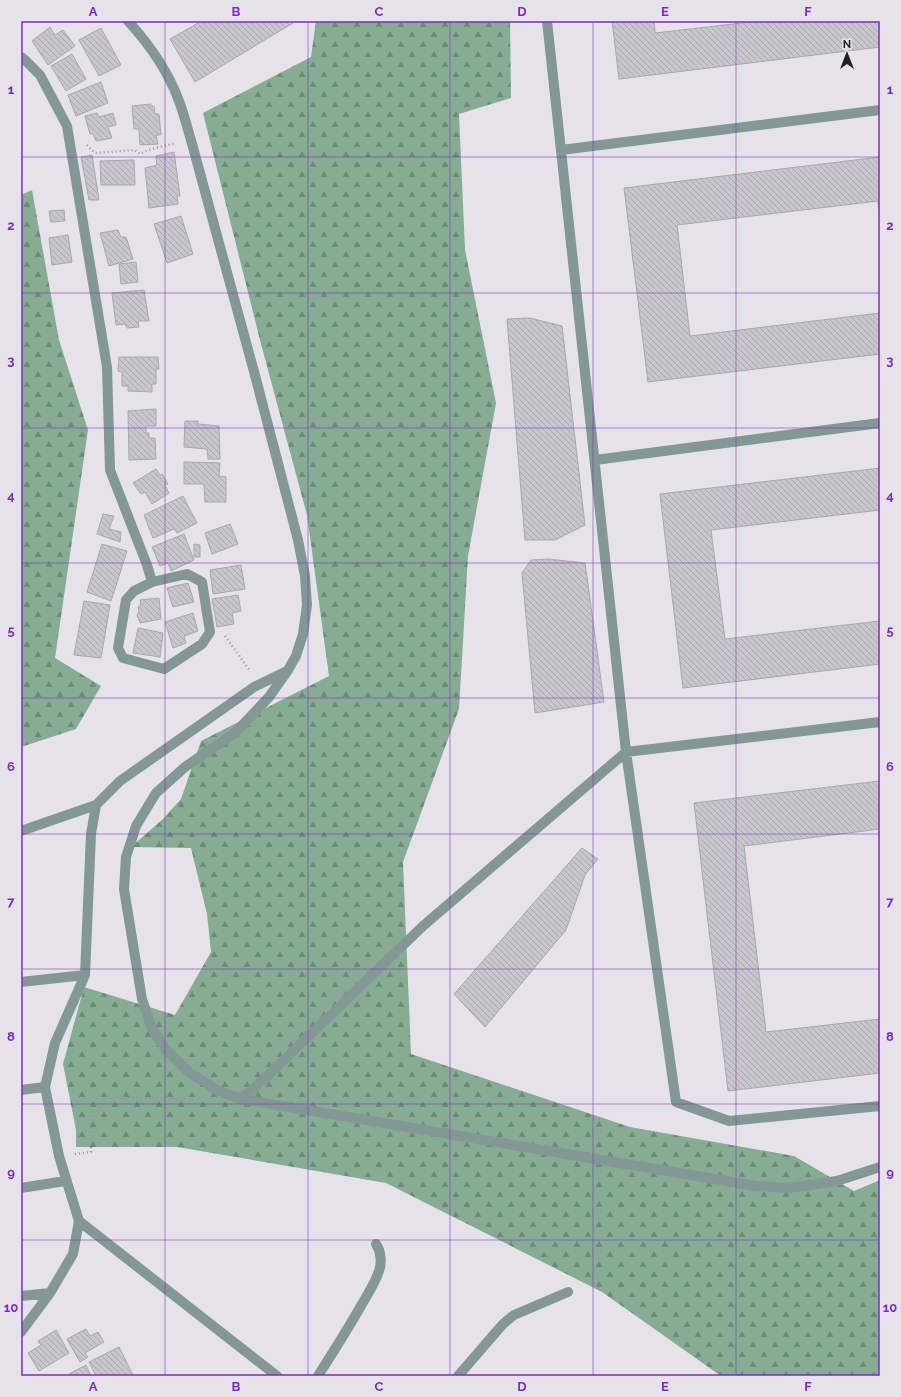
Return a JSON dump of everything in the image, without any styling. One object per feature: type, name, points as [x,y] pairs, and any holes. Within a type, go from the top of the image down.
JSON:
[{"type":"street","points":[[128,21],[152,51],[168,76],[179,101],[193,147],[256,379],[296,532],[305,576],[307,606],[303,634],[296,656],[269,697],[235,733],[184,767],[156,793],[136,826],[126,857],[124,888],[142,999],[152,1029],[166,1050],[190,1073],[218,1091],[241,1098],[756,1186],[789,1188],[837,1181],[880,1167]]},
{"type":"street","points":[[547,21],[626,752],[676,1102],[728,1121],[880,1106]]},
{"type":"street","points":[[21,57],[40,75],[67,126],[107,367],[110,470],[147,565],[152,582]]},
{"type":"street","points":[[561,150],[880,110]]},
{"type":"street","points":[[595,460],[880,423]]},
{"type":"street","points":[[187,574],[202,582],[210,632],[202,644],[164,669],[123,658],[118,648],[126,600],[134,591],[152,582],[187,574]]},
{"type":"street","points":[[21,831],[96,805],[120,781],[132,772],[254,687],[288,670]]},
{"type":"street","points":[[241,1098],[263,1080],[423,926],[626,752],[880,722]]},
{"type":"street","points":[[21,1332],[50,1293],[73,1254],[79,1221],[65,1181],[45,1087],[55,1043],[85,975],[91,834],[96,805]]},
{"type":"street","points":[[21,982],[85,975]]},
{"type":"street","points":[[21,1090],[45,1087]]},
{"type":"street","points":[[21,1188],[65,1181]]},
{"type":"street","points":[[79,1221],[276,1376]]},
{"type":"street","points":[[318,1376],[352,1323],[375,1282],[380,1269],[379,1248],[376,1244]]},
{"type":"street","points":[[458,1376],[504,1324],[514,1315],[568,1292]]},
{"type":"street","points":[[21,1296],[50,1293]]},
{"type":"path","points":[[86,144],[95,153],[135,150],[140,154],[148,150],[176,143]]},
{"type":"path","points":[[223,634],[254,677]]},
{"type":"path","points":[[59,1156],[91,1152],[92,1114],[118,1097],[205,1100]]},
{"type":"green space","points":[[316,21],[510,21],[511,98],[459,114],[465,250],[496,403],[468,556],[459,709],[403,862],[411,1054],[630,1127],[794,1156],[854,1191],[880,1180],[880,1376],[721,1376],[602,1292],[386,1183],[177,1147],[76,1147],[76,1130],[63,1064],[84,987],[175,1015],[211,952],[207,914],[191,848],[131,847],[163,819],[181,799],[201,741],[329,676],[307,515],[261,344],[203,113],[311,57]]},
{"type":"green space","points":[[32,190],[59,340],[88,430],[55,658],[101,686],[76,729],[21,747],[21,195]]},
{"type":"building","points":[[199,21],[292,21],[293,23],[195,82],[170,39],[200,22]]},
{"type":"building","points":[[612,21],[654,21],[655,33],[759,21],[880,21],[880,47],[619,79]]},
{"type":"building","points":[[50,27],[55,35],[63,30],[75,46],[48,65],[32,41]]},
{"type":"building","points":[[101,28],[121,65],[99,76],[79,40]]},
{"type":"building","points":[[72,54],[86,79],[66,91],[51,66]]},
{"type":"building","points":[[101,82],[108,103],[76,116],[68,95]]},
{"type":"building","points":[[151,104],[151,106],[154,106],[155,114],[159,114],[161,135],[156,135],[158,144],[140,145],[139,129],[134,129],[132,106]]},
{"type":"building","points":[[97,113],[99,117],[113,113],[116,125],[108,127],[112,138],[96,141],[93,134],[90,134],[85,116]]},
{"type":"building","points":[[174,152],[180,196],[177,196],[178,204],[149,208],[145,168],[157,165],[156,156]]},
{"type":"building","points":[[92,155],[99,200],[89,200],[81,157]]},
{"type":"building","points":[[880,157],[880,218],[878,201],[677,225],[690,336],[880,313],[880,354],[648,382],[624,188]]},
{"type":"building","points":[[134,160],[135,185],[101,185],[100,161]]},
{"type":"building","points":[[64,210],[65,221],[51,222],[49,211]]},
{"type":"building","points":[[181,216],[193,254],[167,263],[154,224]]},
{"type":"building","points":[[118,230],[121,237],[126,237],[133,259],[109,266],[100,233]]},
{"type":"building","points":[[68,235],[72,262],[52,265],[49,238]]},
{"type":"building","points":[[136,262],[138,282],[121,284],[119,264]]},
{"type":"building","points":[[144,290],[149,321],[138,321],[139,327],[127,328],[125,324],[116,325],[112,293]]},
{"type":"building","points":[[530,318],[562,326],[585,525],[555,540],[525,540],[507,319]]},
{"type":"building","points":[[119,357],[158,357],[159,369],[156,369],[156,384],[152,384],[152,392],[128,391],[128,386],[122,386],[122,372],[118,371]]},
{"type":"building","points":[[156,409],[156,426],[146,426],[146,433],[149,433],[149,438],[155,438],[156,459],[129,460],[128,411]]},
{"type":"building","points":[[185,421],[198,421],[198,424],[219,426],[220,459],[208,459],[207,449],[184,447]]},
{"type":"building","points":[[184,462],[220,463],[219,476],[226,477],[226,502],[205,502],[204,484],[184,484]]},
{"type":"building","points":[[880,468],[880,510],[711,530],[725,639],[880,621],[880,664],[683,688],[660,494]]},
{"type":"building","points":[[156,469],[160,475],[162,474],[168,484],[165,485],[169,493],[152,504],[145,492],[141,494],[133,483]]},
{"type":"building","points":[[183,496],[197,523],[177,533],[174,529],[153,538],[144,515]]},
{"type":"building","points":[[103,514],[114,516],[109,529],[121,532],[120,542],[97,534]]},
{"type":"building","points":[[230,524],[238,544],[212,554],[205,533]]},
{"type":"building","points":[[184,534],[194,560],[171,571],[168,563],[160,566],[152,547]]},
{"type":"building","points":[[102,544],[127,551],[111,601],[87,592]]},
{"type":"building","points":[[194,544],[200,545],[200,557],[194,557]]},
{"type":"building","points":[[548,559],[585,563],[604,702],[535,713],[522,573],[531,560]]},
{"type":"building","points":[[241,565],[245,589],[213,594],[210,570]]},
{"type":"building","points":[[188,583],[194,602],[173,607],[167,588]]},
{"type":"building","points":[[238,595],[241,611],[232,613],[234,624],[217,627],[212,599]]},
{"type":"building","points":[[159,598],[161,619],[140,623],[137,615],[139,612],[138,607],[141,605],[140,600]]},
{"type":"building","points":[[84,601],[110,605],[101,658],[74,655]]},
{"type":"building","points":[[193,613],[198,631],[184,636],[186,643],[173,648],[165,622]]},
{"type":"building","points":[[138,628],[163,633],[160,657],[133,653]]},
{"type":"building","points":[[880,781],[880,829],[744,846],[766,1032],[880,1019],[880,1073],[728,1091],[694,803]]},
{"type":"building","points":[[582,848],[598,859],[585,875],[566,930],[485,1027],[454,994]]},
{"type":"building","points":[[86,1329],[90,1336],[98,1332],[104,1342],[85,1353],[88,1357],[80,1362],[67,1339]]},
{"type":"building","points":[[56,1330],[69,1353],[39,1371],[28,1353],[41,1345],[38,1341]]},
{"type":"building","points":[[119,1347],[133,1375],[96,1376],[89,1362]]},
{"type":"building","points":[[86,1365],[91,1376],[71,1376],[69,1374]]}]
